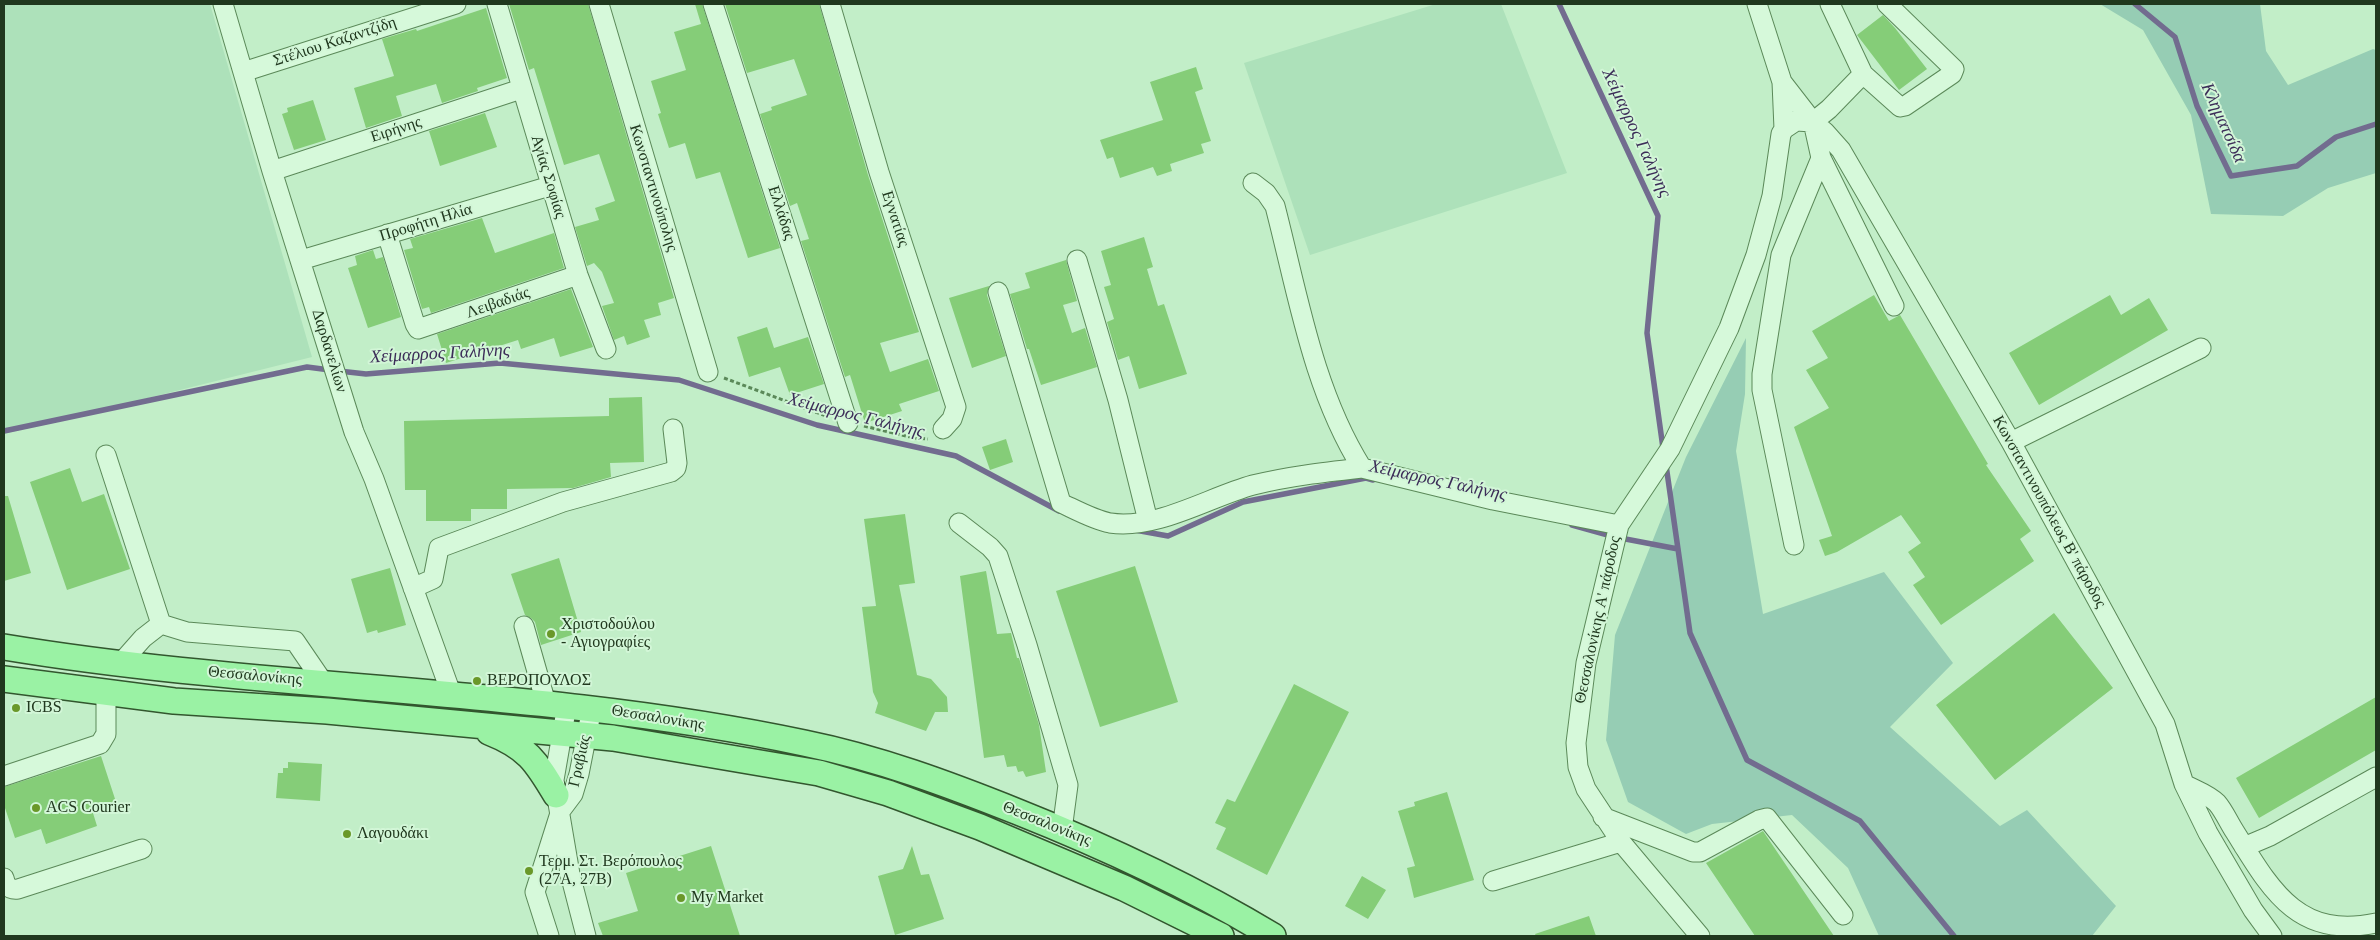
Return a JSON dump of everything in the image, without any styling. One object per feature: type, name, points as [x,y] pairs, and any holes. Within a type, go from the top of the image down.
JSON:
[{"type":"main road","name":"Θεσσαλονίκης","points":[[4,647],[120,664],[450,693],[592,708],[742,731],[876,760],[950,785],[1062,830],[1196,893],[1273,936]]},
{"type":"main road","name":"Θεσσαλονίκης","points":[[4,679],[106,694],[574,734],[790,767],[857,782],[947,814],[1091,873],[1221,936]]},
{"type":"main road","points":[[470,725],[506,739],[526,752],[558,803]]},
{"type":"street","name":"Δαρδανελίων","points":[[223,4],[272,171],[354,432],[374,479],[450,693]]},
{"type":"street","name":"Στέλιου Καζαντζίδη","points":[[243,72],[456,4]]},
{"type":"street","name":"Αγίας Σοφίας","points":[[497,4],[578,275],[606,349]]},
{"type":"street","name":"Κωνσταντινούπολης","points":[[599,4],[708,372]]},
{"type":"street","name":"Ελλάδας","points":[[713,4],[848,423]]},
{"type":"street","name":"Εγνατίας","points":[[830,4],[879,172],[956,407],[952,419],[943,430]]},
{"type":"street","points":[[1757,4],[1782,82]]},
{"type":"street","points":[[1830,4],[1863,74],[1900,107],[1905,106],[1954,72],[1954,69],[1887,4]]},
{"type":"street","points":[[1813,122],[1829,109],[1863,74]]},
{"type":"street","name":"Κωνσταντινουπόλεως Β' πάροδος","points":[[1782,82],[1813,122],[1841,150],[2011,442],[2165,724],[2184,784],[2208,833],[2253,910],[2272,936]]},
{"type":"street","name":"Θεσσαλονίκης Α' πάροδος","points":[[1700,936],[1621,842],[1603,817],[1586,789],[1578,767],[1576,743],[1586,663],[1619,525],[1670,449],[1729,328],[1756,255],[1772,196],[1781,134],[1787,127],[1782,82]]},
{"type":"street","name":"Ειρήνης","points":[[272,171],[521,89]]},
{"type":"street","points":[[1787,127],[1803,120],[1813,122]]},
{"type":"street","points":[[1813,122],[1821,158],[1894,306]]},
{"type":"street","points":[[1794,545],[1762,390],[1762,374],[1781,255],[1821,158]]},
{"type":"street","points":[[1253,183],[1266,193],[1275,206],[1313,354],[1324,388],[1346,442],[1362,468]]},
{"type":"street","name":"Προφήτη Ηλία","points":[[301,260],[550,186]]},
{"type":"street","name":"Λειβαδιάς","points":[[388,234],[414,324],[418,329],[578,275]]},
{"type":"street","points":[[1077,260],[1118,400],[1148,521]]},
{"type":"street","points":[[998,292],[1061,503],[1109,522],[1128,524],[1148,521],[1253,485],[1310,474],[1362,468],[1493,500],[1619,525]]},
{"type":"street","points":[[2011,442],[2200,348]]},
{"type":"street","points":[[413,588],[433,579],[439,548],[563,502],[671,472],[676,468],[673,429]]},
{"type":"street","points":[[106,454],[161,624]]},
{"type":"street","points":[[959,523],[990,547],[998,556],[1027,645],[1068,785],[1062,830]]},
{"type":"street","points":[[120,664],[143,638],[161,624]]},
{"type":"street","points":[[161,624],[187,632],[295,641],[323,682]]},
{"type":"street","points":[[524,626],[557,704]]},
{"type":"street","points":[[4,776],[100,744],[106,734],[106,694]]},
{"type":"street","name":"Γραβιάς","points":[[557,704],[574,734]]},
{"type":"street","name":"Γραβιάς","points":[[549,936],[535,892],[558,803],[555,773],[574,734],[592,708]]},
{"type":"street","points":[[2244,847],[2270,836],[2376,777]]},
{"type":"street","points":[[2184,784],[2217,804],[2275,896],[2292,915],[2306,925],[2342,932],[2362,929],[2376,923]]},
{"type":"street","points":[[558,803],[570,874],[586,936]]},
{"type":"street","points":[[1603,817],[1693,852],[1700,852],[1759,820],[1767,818],[1843,915]]},
{"type":"street","points":[[1493,882],[1621,842]]},
{"type":"street","points":[[4,878],[6,886],[13,890],[18,889],[142,849]]},
{"type":"green space","points":[[4,4],[210,4],[312,357],[4,434]]},
{"type":"green space","points":[[1436,4],[1501,4],[1567,173],[1310,255],[1244,63]]},
{"type":"green space","points":[[2100,4],[2260,4],[2266,51],[2288,85],[2373,49],[2376,50],[2376,173],[2328,188],[2283,216],[2211,214],[2191,115],[2143,30]]},
{"type":"green space","points":[[1746,338],[1745,394],[1736,451],[1763,614],[1884,572],[1953,663],[1890,727],[2000,826],[2027,810],[2116,906],[2092,936],[1879,936],[1848,868],[1792,815],[1712,824],[1686,834],[1628,802],[1606,740],[1615,635],[1686,457]]},
{"type":"building","points":[[509,4],[588,4],[674,298],[658,303],[661,315],[644,320],[650,337],[627,345],[624,336],[614,340],[602,306],[614,303],[602,272],[594,263],[587,266],[575,227],[599,220],[595,208],[615,201],[599,154],[564,165],[534,68],[529,70]]},
{"type":"building","points":[[695,4],[702,4],[780,248],[748,258],[720,172],[696,179],[685,143],[669,148],[658,114],[661,113],[651,81],[686,70],[674,32],[701,24]]},
{"type":"building","points":[[725,4],[819,4],[868,175],[919,332],[880,343],[890,372],[928,359],[939,391],[899,404],[902,411],[865,423],[850,375],[845,377],[801,241],[809,239],[797,203],[790,206],[760,114],[772,110],[771,107],[807,95],[794,59],[747,73]]},
{"type":"building","points":[[486,8],[507,78],[477,88],[478,91],[442,103],[436,84],[396,96],[402,116],[366,128],[354,88],[394,76],[382,39],[416,29],[417,31]]},
{"type":"building","points":[[1883,15],[1927,69],[1899,90],[1857,35]]},
{"type":"building","points":[[1196,67],[1203,89],[1195,92],[1211,141],[1201,144],[1204,153],[1170,164],[1172,171],[1157,176],[1153,167],[1120,178],[1113,157],[1107,159],[1100,140],[1163,120],[1150,82]]},
{"type":"building","points":[[313,100],[326,140],[294,150],[282,114],[288,112],[287,108]]},
{"type":"building","points":[[485,113],[497,147],[440,166],[429,131]]},
{"type":"building","points":[[482,218],[495,253],[554,233],[564,268],[431,313],[429,307],[422,309],[404,250],[413,248],[410,239]]},
{"type":"building","points":[[1144,237],[1153,267],[1147,269],[1158,306],[1164,304],[1187,374],[1139,389],[1129,356],[1118,360],[1107,322],[1114,319],[1104,287],[1111,285],[1101,251]]},
{"type":"building","points":[[373,250],[376,259],[383,257],[401,317],[368,328],[348,268],[357,265],[355,256]]},
{"type":"building","points":[[1066,260],[1077,301],[1063,305],[1072,333],[1085,328],[1097,367],[1041,385],[1029,349],[1027,349],[1010,294],[1030,288],[1025,273]]},
{"type":"building","points":[[989,286],[987,295],[1006,356],[972,368],[949,298]]},
{"type":"building","points":[[571,289],[593,347],[560,357],[554,338],[521,349],[518,340],[446,363],[437,334]]},
{"type":"building","points":[[1874,295],[1889,321],[1900,315],[1988,464],[1986,465],[2031,531],[2020,539],[2034,561],[1941,625],[1913,585],[1925,577],[1908,552],[1921,543],[1901,515],[1837,552],[1825,556],[1819,540],[1832,536],[1794,427],[1829,408],[1806,370],[1828,358],[1812,331]]},
{"type":"building","points":[[2110,295],[2121,315],[2149,298],[2168,330],[2039,405],[2009,353]]},
{"type":"building","points":[[767,327],[774,348],[808,337],[824,384],[790,395],[780,367],[749,377],[737,337]]},
{"type":"building","points":[[642,397],[644,462],[610,463],[611,477],[573,488],[507,489],[507,509],[471,509],[471,521],[426,521],[426,490],[405,490],[404,421],[609,416],[609,398]]},
{"type":"building","points":[[1006,439],[1013,462],[990,470],[982,447]]},
{"type":"building","points":[[70,468],[82,502],[104,494],[130,569],[67,590],[30,482]]},
{"type":"building","points":[[4,496],[8,496],[31,573],[4,581]]},
{"type":"building","points":[[905,514],[915,583],[899,585],[917,675],[931,679],[947,697],[948,712],[935,712],[926,731],[875,713],[878,703],[873,692],[862,607],[876,606],[864,519]]},
{"type":"building","points":[[559,558],[581,632],[541,645],[535,622],[525,615],[511,574]]},
{"type":"building","points":[[1135,566],[1178,702],[1100,727],[1056,591]]},
{"type":"building","points":[[390,568],[406,625],[378,633],[377,630],[367,633],[351,579]]},
{"type":"building","points":[[986,571],[997,634],[1011,633],[1017,658],[1019,658],[1039,725],[1046,772],[1026,777],[1023,771],[1018,772],[1016,766],[1007,767],[1004,755],[984,758],[960,576]]},
{"type":"building","points":[[2054,613],[2113,688],[1995,780],[1936,705]]},
{"type":"building","points":[[1294,684],[1349,712],[1267,875],[1216,849],[1226,828],[1215,823],[1227,799],[1235,802]]},
{"type":"building","points":[[2376,697],[2376,750],[2259,818],[2236,778]]},
{"type":"building","points":[[101,756],[117,805],[93,813],[97,826],[46,844],[41,829],[15,838],[4,805],[4,787]]},
{"type":"building","points":[[288,762],[322,764],[320,801],[276,798],[278,773],[283,773],[283,768],[288,768]]},
{"type":"building","points":[[1447,792],[1474,880],[1414,898],[1407,868],[1415,866],[1398,811],[1415,806],[1414,802]]},
{"type":"building","points":[[1763,831],[1834,936],[1755,936],[1706,863]]},
{"type":"building","name":"My Market","points":[[711,846],[740,936],[603,936],[598,923],[638,911],[626,873]]},
{"type":"building","points":[[912,846],[921,875],[929,874],[944,919],[895,935],[878,876],[903,869]]},
{"type":"building","points":[[1362,876],[1386,890],[1368,919],[1345,906]]},
{"type":"building","points":[[1589,916],[1596,936],[1536,936],[1535,934]]},
{"type":"waterway","name":"Χείμαρρος Γαλήνης","points":[[1559,4],[1658,216],[1647,333],[1663,448]]},
{"type":"waterway","name":"Κληματσίδα","points":[[2135,4],[2175,37],[2197,106],[2231,176],[2297,166],[2336,137],[2376,124]]},
{"type":"waterway","name":"Χείμαρρος Γαλήνης","points":[[339,371],[366,374],[500,363],[679,380],[817,425],[956,456],[1059,511]]},
{"type":"waterway","name":"Χείμαρρος Γαλήνης","points":[[4,431],[307,367],[330,370]]},
{"type":"waterway","name":"Χείμαρρος Γαλήνης","points":[[1666,465],[1690,633],[1747,760],[1860,821],[1954,936]]},
{"type":"waterway","name":"Χείμαρρος Γαλήνης","points":[[1135,530],[1168,536],[1243,502],[1366,478],[1373,480]]},
{"type":"waterway","name":"Χείμαρρος Γαλήνης","points":[[1572,525],[1615,537],[1678,549]]},
{"type":"place","name":"Χριστοδούλου - Αγιογραφίες","points":[[551,634]]},
{"type":"place","name":"ΒΕΡΟΠΟΥΛΟΣ","points":[[477,681]]},
{"type":"place","name":"ICBS","points":[[16,708]]},
{"type":"place","name":"ACS Courier","points":[[36,808]]},
{"type":"place","name":"Λαγουδάκι","points":[[347,834]]},
{"type":"place","name":"Τερμ. Στ. Βερόπουλος (27Α, 27Β)","points":[[529,871]]},
{"type":"place","name":"My Market","points":[[681,898]]}]
